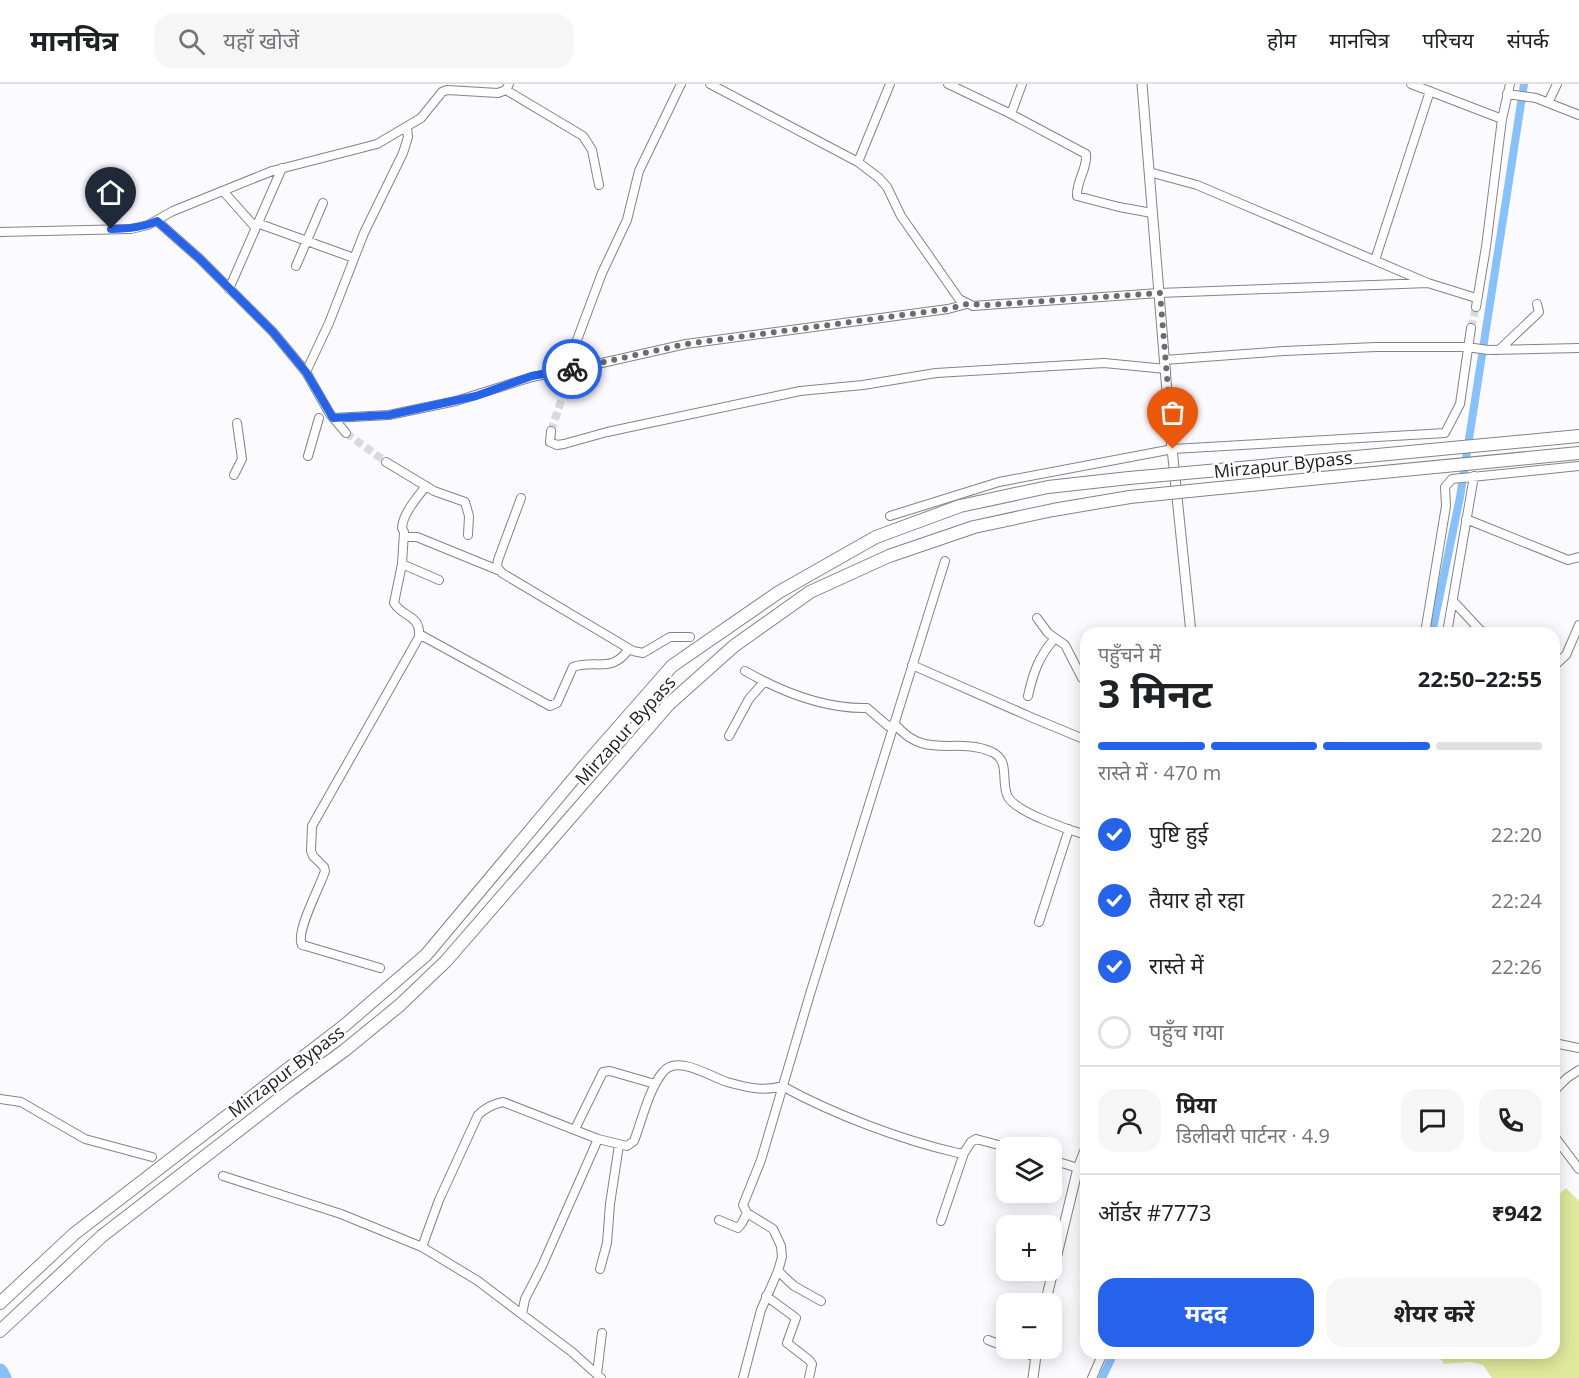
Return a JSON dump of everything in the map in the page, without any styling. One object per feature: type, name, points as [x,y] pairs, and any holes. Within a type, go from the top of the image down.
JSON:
[{"type":"highway","name":"Mirzapur Bypass","points":[[0,1303],[74,1234],[345,1025],[426,955],[586,764],[672,666],[779,592],[876,537],[960,506],[1048,487],[1579,436]]},
{"type":"highway","name":"Mirzapur Bypass","points":[[1,1330],[102,1236],[345,1050],[408,998],[446,961],[669,704],[734,646],[810,592],[889,556],[974,527],[1053,510],[1131,497],[1579,453]]},
{"type":"main road","points":[[1142,84],[1165,364],[1190,627]]},
{"type":"main road","points":[[1048,1293],[1080,1163]]},
{"type":"main road","points":[[1033,1378],[1035,1359]]},
{"type":"street","points":[[565,389],[575,359],[577,340],[602,273],[627,220],[639,171],[681,84]]},
{"type":"street","points":[[710,84],[858,162],[879,178],[887,188],[901,216],[959,298],[967,304]]},
{"type":"street","points":[[858,162],[890,84]]},
{"type":"street","points":[[948,84],[1086,154],[1077,196],[1152,213]]},
{"type":"street","points":[[1011,114],[1022,84]]},
{"type":"street","points":[[1411,84],[1502,119]]},
{"type":"street","points":[[1476,307],[1502,119],[1510,84]]},
{"type":"street","points":[[1548,103],[1557,84]]},
{"type":"street","points":[[0,232],[131,229],[148,225],[174,211],[282,168],[377,144],[421,118],[442,92],[447,90],[498,93],[507,87],[583,136],[592,150],[599,185]]},
{"type":"street","points":[[1375,260],[1430,91]]},
{"type":"street","points":[[1508,94],[1536,98],[1579,115]]},
{"type":"street","points":[[306,372],[364,233],[403,153],[408,137],[408,127]]},
{"type":"street","points":[[229,289],[282,168]]},
{"type":"street","points":[[1149,172],[1197,184],[1428,283],[1476,298]]},
{"type":"street","points":[[224,191],[256,225],[354,258]]},
{"type":"street","points":[[296,266],[323,203]]},
{"type":"street","points":[[157,221],[200,259],[273,332],[306,372],[333,418],[346,433]]},
{"type":"street","points":[[333,418],[389,415],[476,396],[532,376],[571,370],[686,344],[948,309],[967,304],[986,305],[1160,293],[1428,283]]},
{"type":"street","points":[[1499,350],[1539,312],[1537,304]]},
{"type":"street","points":[[890,516],[999,482],[1173,449],[1445,433],[1460,404],[1471,348],[1471,328]]},
{"type":"street","points":[[551,431],[550,442],[557,445],[564,444],[800,391],[863,385],[936,373],[1104,363],[1165,364],[1296,351],[1376,347],[1488,350],[1579,348]]},
{"type":"street","points":[[308,456],[319,418]]},
{"type":"street","points":[[234,475],[242,459],[237,423]]},
{"type":"street","points":[[386,462],[426,486],[465,502],[469,516],[468,535]]},
{"type":"street","points":[[1426,627],[1446,506],[1445,487],[1452,479],[1579,466]]},
{"type":"street","points":[[1448,627],[1466,519],[1470,476]]},
{"type":"street","points":[[426,486],[403,522],[402,564],[394,603],[414,619],[419,634],[550,706],[557,703],[573,668],[614,664],[623,658],[629,649]]},
{"type":"street","points":[[498,570],[498,560],[521,498]]},
{"type":"street","points":[[1466,519],[1568,560],[1579,557]]},
{"type":"street","points":[[404,537],[417,537],[498,570],[629,649],[643,652],[664,638],[690,637]]},
{"type":"street","points":[[743,1378],[766,1296],[782,1257],[773,1229],[747,1213],[743,1205],[760,1160],[945,561]]},
{"type":"street","points":[[402,564],[439,580]]},
{"type":"street","points":[[1453,602],[1477,627]]},
{"type":"street","points":[[1037,618],[1054,638],[1065,645],[1080,674]]},
{"type":"street","points":[[1560,660],[1566,655],[1579,625]]},
{"type":"street","points":[[380,968],[300,943],[302,927],[325,872],[324,867],[311,851],[312,826],[419,634]]},
{"type":"street","points":[[1028,696],[1034,669],[1054,638]]},
{"type":"street","points":[[912,664],[1080,737]]},
{"type":"street","points":[[745,671],[789,693],[849,708],[867,708],[888,726],[895,724]]},
{"type":"street","points":[[729,736],[749,699],[764,682]]},
{"type":"street","points":[[895,724],[904,736],[929,746],[960,746],[992,752],[1003,762],[1006,791],[1013,802],[1034,815],[1080,833]]},
{"type":"street","points":[[1039,922],[1069,829]]},
{"type":"street","points":[[1560,1044],[1579,1048]]},
{"type":"street","points":[[422,1247],[439,1200],[478,1115],[483,1110],[503,1102],[598,1140],[627,1146],[634,1141],[655,1084],[662,1073],[674,1066],[691,1067],[726,1082],[743,1086],[770,1090],[782,1086],[807,1100],[869,1125],[953,1152],[964,1153]]},
{"type":"street","points":[[1560,1085],[1579,1070]]},
{"type":"street","points":[[575,1130],[603,1072],[610,1071],[655,1084]]},
{"type":"street","points":[[0,1099],[21,1102],[85,1138],[152,1157]]},
{"type":"street","points":[[522,1314],[525,1299],[598,1140]]},
{"type":"street","points":[[941,1221],[964,1153],[971,1142],[976,1140],[996,1145]]},
{"type":"street","points":[[1560,1144],[1579,1169]]},
{"type":"street","points":[[600,1269],[607,1243],[619,1145]]},
{"type":"street","points":[[1062,1163],[1078,1168]]},
{"type":"street","points":[[224,1176],[341,1214],[422,1247],[478,1281],[572,1352],[599,1376]]},
{"type":"street","points":[[719,1220],[739,1227],[747,1213]]},
{"type":"street","points":[[778,1271],[794,1286],[821,1301]]},
{"type":"street","points":[[766,1296],[796,1318],[787,1343],[810,1360],[812,1364],[809,1378]]},
{"type":"street","points":[[599,1376],[602,1333]]},
{"type":"street","points":[[988,1340],[996,1343]]},
{"type":"street","points":[[1092,1378],[1100,1359]]},
{"type":"green space","points":[[1566,1188],[1579,1201],[1579,1378],[1492,1378],[1483,1365],[1470,1362],[1444,1364],[1441,1359],[1560,1359],[1560,1194]]},
{"type":"waterway","points":[[1433,627],[1460,497],[1524,84]]},
{"type":"waterway","points":[[1102,1378],[1111,1359]]},
{"type":"waterway","points":[[0,1371],[4,1378]]},
{"type":"tunnel","points":[[1471,328],[1476,307]]},
{"type":"tunnel","points":[[551,431],[565,389]]},
{"type":"tunnel","points":[[346,433],[386,462]]},
{"type":"way so far","points":[[572,369],[686,344],[948,309],[967,304],[973,306],[1160,293],[1173,449]]},
{"type":"route","points":[[111,229],[131,229],[157,221],[200,259],[273,332],[306,372],[333,418],[389,415],[476,396],[532,376],[572,369]]}]
